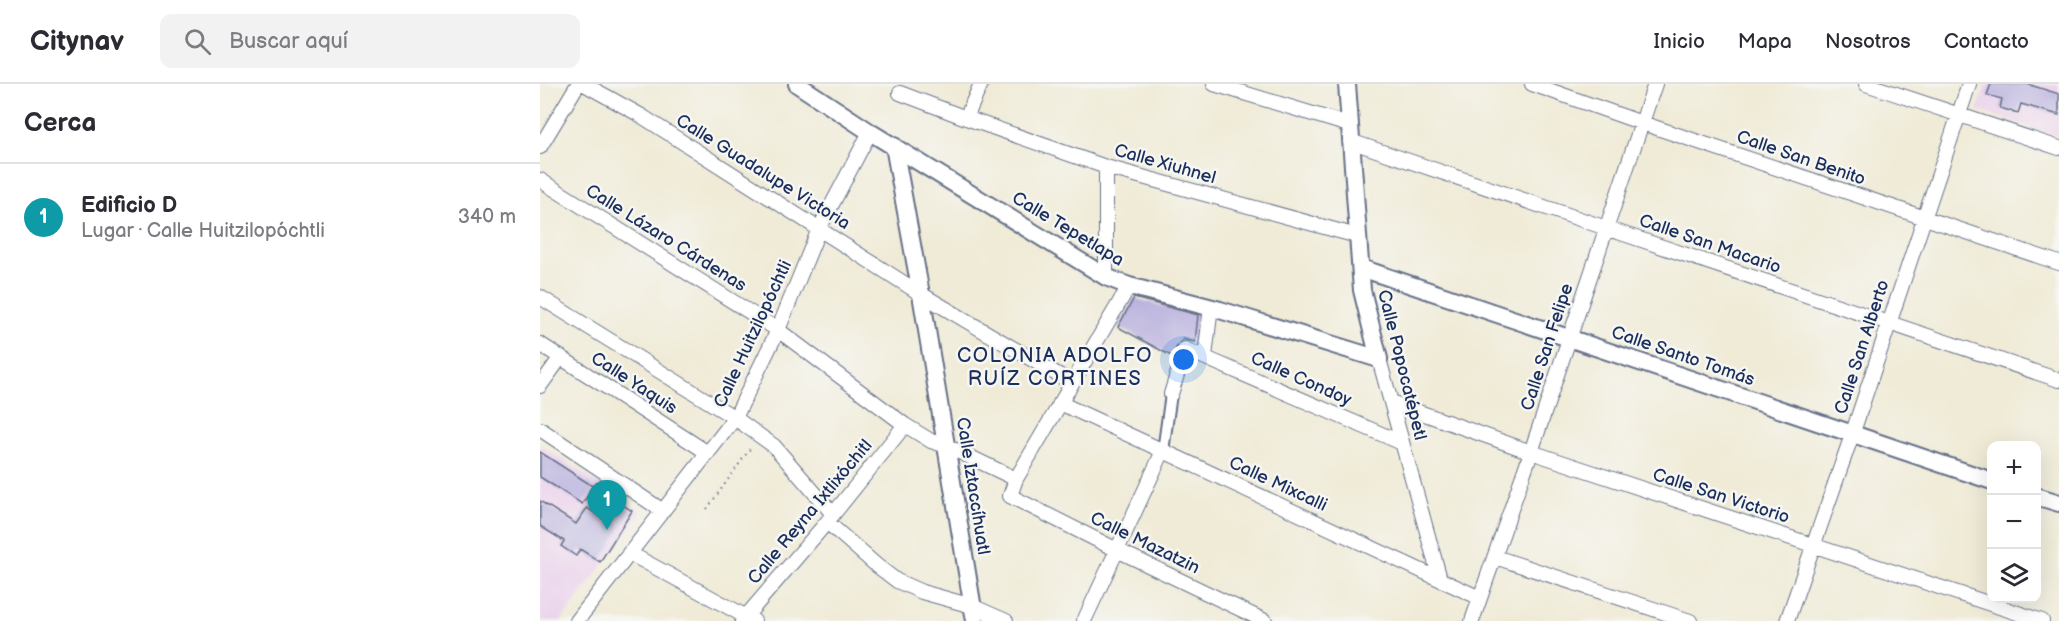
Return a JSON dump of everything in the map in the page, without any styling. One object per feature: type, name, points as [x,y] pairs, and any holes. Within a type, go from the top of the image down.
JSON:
[{"type":"street","points":[[540,147],[578,84]]},
{"type":"street","name":"Calle Guadalupe Victoria","points":[[584,84],[640,115],[921,294]]},
{"type":"street","name":"Calle Tepetlapa","points":[[798,84],[870,132],[1106,277],[1129,286],[1211,307],[1379,359]]},
{"type":"street","points":[[966,118],[981,84]]},
{"type":"street","name":"Calle San Macario","points":[[1214,84],[1606,228],[2059,380]]},
{"type":"street","name":"Calle Popocatépetl","points":[[1347,84],[1362,290],[1440,579]]},
{"type":"street","name":"Calle San Benito","points":[[1532,84],[1641,123],[2059,263]]},
{"type":"street","name":"Calle San Felipe","points":[[1472,621],[1655,84]]},
{"type":"street","points":[[1866,84],[2059,148]]},
{"type":"street","name":"Calle San Alberto","points":[[1787,621],[1969,84]]},
{"type":"street","name":"Calle Xiuhnel","points":[[900,93],[1106,166],[1357,236]]},
{"type":"street","name":"Calle Huitzilopóchtli","points":[[577,621],[735,418],[778,330],[819,229],[870,132]]},
{"type":"street","name":"Calle Iztaccíhuatl","points":[[894,146],[947,446],[973,614]]},
{"type":"street","points":[[1106,166],[1106,277]]},
{"type":"street","name":"Calle Lázaro Cárdenas","points":[[540,180],[778,330],[905,425],[931,441],[947,446],[1016,479]]},
{"type":"street","name":"Calle Santo Tomás","points":[[1361,268],[1987,479]]},
{"type":"street","points":[[1016,479],[1129,286]]},
{"type":"street","points":[[921,294],[1072,383]]},
{"type":"street","points":[[540,297],[735,418],[774,447],[830,518],[876,565],[897,581],[973,614],[1006,621]]},
{"type":"street","points":[[1204,356],[1211,307]]},
{"type":"street","name":"Calle Yaquis","points":[[540,344],[708,453]]},
{"type":"street","name":"Calle Condoy","points":[[1171,394],[1185,349],[1402,443]]},
{"type":"street","points":[[540,386],[561,357]]},
{"type":"street","points":[[1084,621],[1163,451],[1171,394]]},
{"type":"street","name":"Calle San Victorio","points":[[1391,402],[1531,453],[2042,621]]},
{"type":"street","name":"Calle Mixcalli","points":[[1060,403],[1480,598]]},
{"type":"street","name":"Calle Reyna Ixtlixóchitl","points":[[747,619],[905,425]]},
{"type":"street","points":[[540,429],[663,511]]},
{"type":"street","name":"Calle Mazatzin","points":[[1016,479],[1010,496],[1264,621]]},
{"type":"street","points":[[2041,497],[2059,503]]},
{"type":"street","points":[[629,553],[747,619]]},
{"type":"street","points":[[1495,557],[1690,621]]},
{"type":"path","points":[[707,509],[759,436]]},
{"type":"shaded area","points":[[1986,84],[2059,84],[2059,137],[1977,110]]},
{"type":"shaded area","points":[[540,445],[642,512],[561,621],[540,621]]},
{"type":"building","points":[[1991,84],[2027,84],[2059,94],[2059,115],[2021,104],[2018,113],[2000,108],[2002,99],[1987,95]]},
{"type":"building","points":[[1134,298],[1198,315],[1195,342],[1183,339],[1177,346],[1173,357],[1118,327]]},
{"type":"building","points":[[540,452],[594,487],[582,504],[540,477]]},
{"type":"building","points":[[614,499],[632,511],[600,562],[580,549],[576,556],[561,546],[564,541],[540,526],[540,501],[576,524],[587,508],[602,518]]},
{"type":"place","name":"Edificio D","points":[[607,530]]},
{"type":"district","name":"COLONIA ADOLFO RUÍZ CORTINES","points":[[1055,368]]}]
